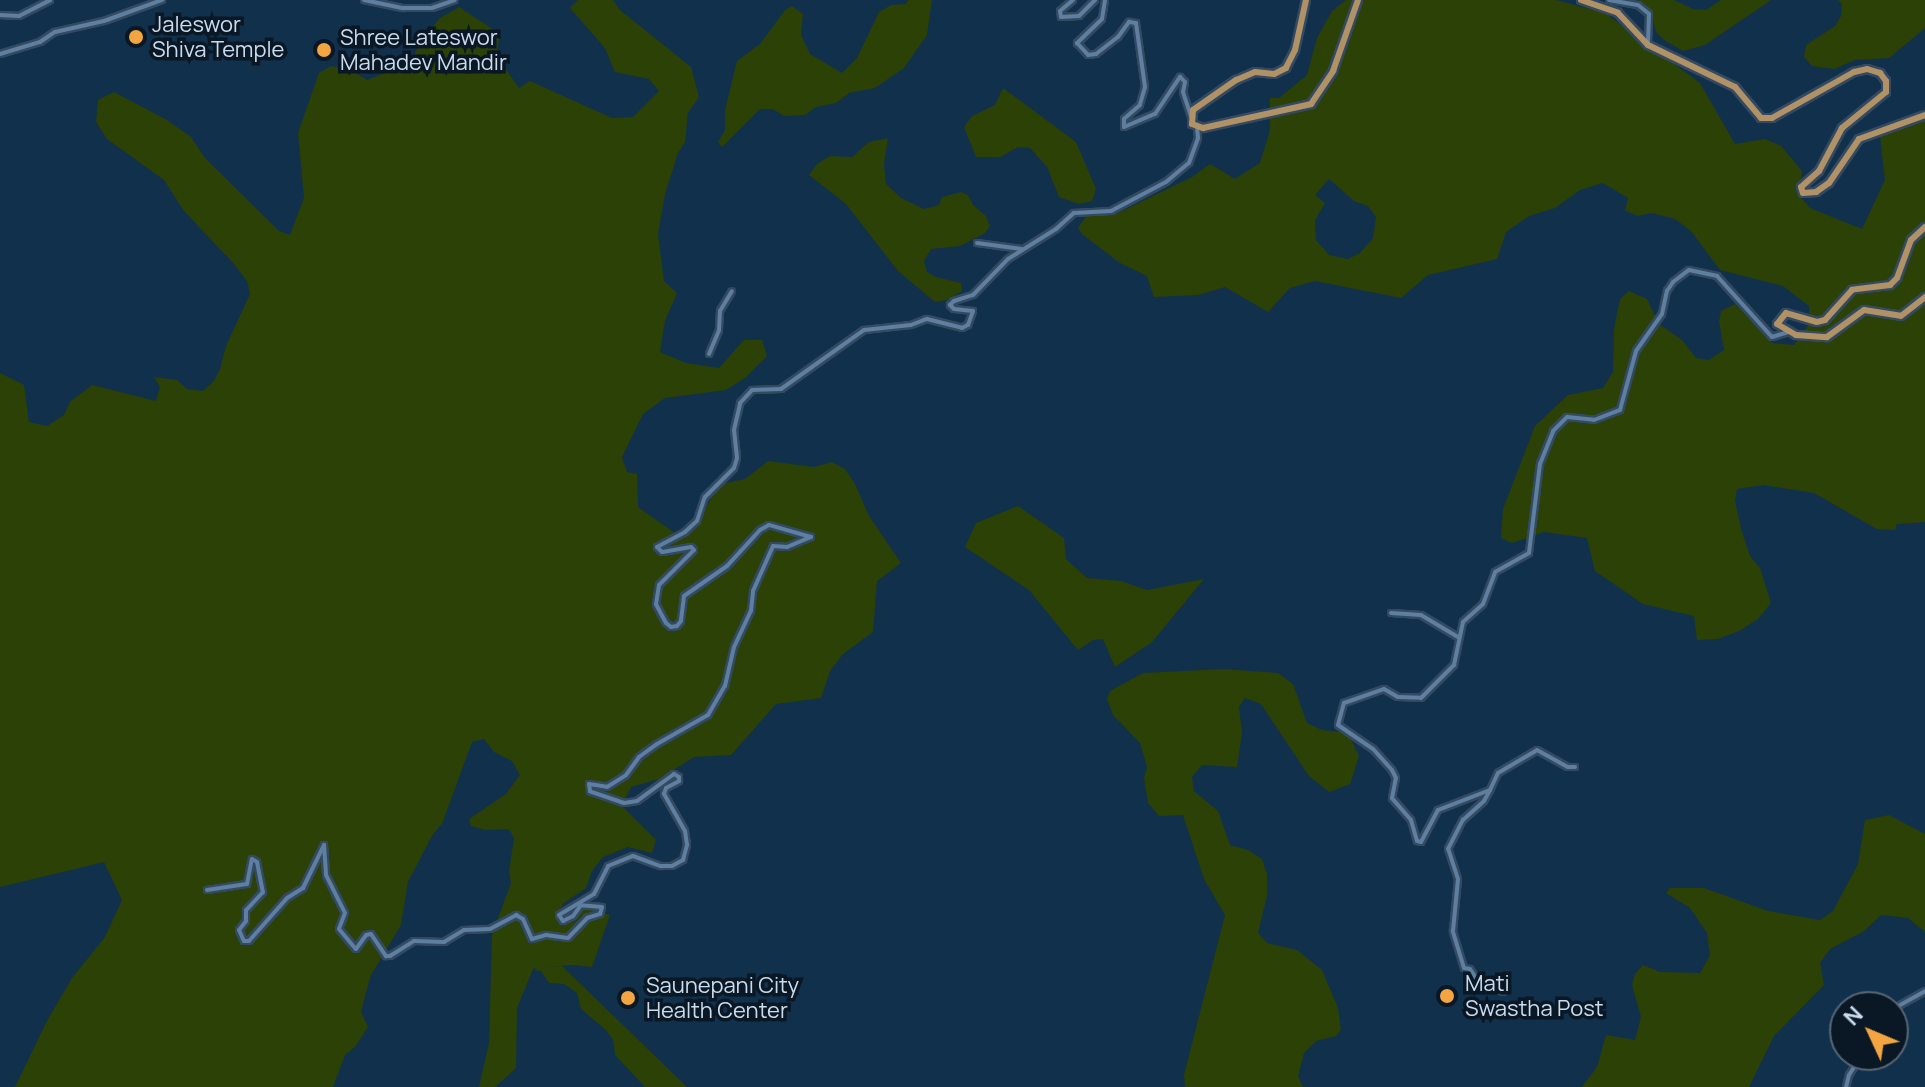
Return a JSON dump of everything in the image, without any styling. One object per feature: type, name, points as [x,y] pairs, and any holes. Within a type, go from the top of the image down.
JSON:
[{"type":"main road","points":[[1306,0],[1295,50],[1286,68],[1278,73],[1255,72],[1243,76],[1198,106],[1191,117],[1197,127],[1311,104],[1333,71],[1358,0]]},
{"type":"main road","points":[[1581,0],[1618,13],[1648,45],[1735,87],[1761,118],[1772,118],[1854,72],[1867,69],[1880,73],[1886,81],[1886,92],[1842,128],[1819,171],[1801,187],[1806,194],[1829,183],[1859,139],[1925,115]]},
{"type":"main road","points":[[1925,227],[1911,240],[1897,278],[1890,285],[1852,290],[1825,320],[1782,315],[1777,324],[1788,332],[1827,337],[1864,310],[1901,316],[1925,297]]},
{"type":"street","points":[[0,15],[19,16],[50,0]]},
{"type":"street","points":[[0,54],[40,42],[55,32],[104,21],[162,0]]},
{"type":"street","points":[[364,0],[403,8],[432,8],[455,0]]},
{"type":"street","points":[[1073,0],[1060,11],[1061,17],[1079,16],[1095,0]]},
{"type":"street","points":[[1105,0],[1102,19],[1077,43],[1088,55],[1096,54],[1115,40],[1129,22],[1136,23],[1145,87],[1140,105],[1124,119],[1124,127],[1143,122],[1155,114],[1180,77],[1185,82],[1183,92],[1191,117]]},
{"type":"street","points":[[1609,0],[1638,5],[1649,14],[1648,45]]},
{"type":"street","points":[[207,890],[247,884],[252,859],[257,862],[263,892],[246,910],[246,921],[239,930],[244,941],[249,941],[287,898],[303,888],[324,845],[326,875],[345,913],[339,929],[356,949],[366,935],[371,934],[386,956],[390,956],[414,941],[444,942],[464,930],[490,929],[516,915],[523,919],[532,939],[546,935],[568,938],[587,918],[600,914],[602,907],[581,905],[573,916],[563,921],[559,915],[594,894],[608,866],[633,856],[661,866],[672,866],[683,860],[685,831],[664,794],[666,788],[679,781],[679,777],[674,774],[637,801],[624,803],[590,791],[589,784],[607,787],[626,775],[639,757],[657,744],[708,715],[725,686],[734,647],[751,611],[753,591],[773,546],[787,547],[811,537],[769,525],[760,530],[727,566],[684,596],[681,621],[671,627],[656,604],[659,585],[694,550],[691,547],[662,552],[657,547],[685,532],[697,521],[705,497],[734,468],[737,458],[736,414],[748,393],[781,389],[864,330],[911,325],[927,319],[962,328],[968,325],[973,311],[950,305],[973,295],[1022,249],[1056,229],[1074,213],[1111,211],[1166,182],[1189,163],[1198,138],[1197,127]]},
{"type":"street","points":[[977,243],[1022,249]]},
{"type":"street","points":[[1490,790],[1438,810],[1421,842],[1417,841],[1411,820],[1392,798],[1396,778],[1392,770],[1373,749],[1338,725],[1344,703],[1377,690],[1413,700],[1421,698],[1454,665],[1463,622],[1483,604],[1495,572],[1529,553],[1540,464],[1553,431],[1567,417],[1594,420],[1620,410],[1636,351],[1662,314],[1667,291],[1673,282],[1689,270],[1717,276],[1772,337],[1788,332]]},
{"type":"street","points":[[709,354],[719,330],[720,311],[732,291]]},
{"type":"street","points":[[1391,613],[1421,615],[1458,637]]},
{"type":"street","points":[[1503,992],[1478,981],[1473,972],[1464,968],[1453,931],[1458,879],[1448,849],[1463,820],[1484,801],[1498,773],[1537,750],[1568,767],[1575,767]]},
{"type":"green space","points":[[578,0],[613,0],[620,10],[691,67],[699,97],[688,113],[685,142],[678,153],[665,194],[658,234],[664,281],[677,293],[665,321],[660,352],[686,363],[719,368],[744,340],[762,340],[767,356],[745,378],[726,390],[665,398],[643,414],[622,457],[627,472],[637,474],[638,507],[682,538],[697,528],[713,493],[721,484],[745,479],[768,461],[814,467],[832,462],[845,469],[869,516],[901,563],[877,581],[873,632],[843,654],[830,671],[821,698],[776,704],[731,755],[694,757],[659,779],[631,787],[622,806],[656,840],[652,853],[628,847],[603,857],[592,871],[586,888],[564,903],[556,914],[560,924],[576,921],[580,911],[589,908],[610,915],[592,967],[573,965],[541,967],[562,966],[687,1087],[645,1087],[615,1055],[613,1040],[607,1031],[581,1009],[577,993],[564,984],[549,983],[541,971],[534,970],[538,967],[533,969],[517,1008],[516,1068],[495,1087],[479,1087],[489,1043],[492,935],[511,883],[509,871],[514,838],[509,829],[485,830],[471,826],[469,819],[506,794],[520,775],[512,761],[494,752],[484,739],[472,742],[442,824],[433,834],[408,882],[401,925],[371,975],[366,992],[361,1012],[368,1027],[355,1047],[345,1055],[333,1087],[15,1087],[47,1021],[72,978],[105,937],[122,900],[104,862],[0,887],[0,373],[24,385],[29,422],[47,426],[64,415],[70,402],[92,385],[156,401],[160,387],[154,377],[177,380],[187,389],[203,391],[214,381],[220,369],[226,346],[250,294],[247,281],[184,211],[164,180],[107,139],[96,122],[98,100],[114,92],[167,120],[191,137],[205,158],[279,231],[290,235],[304,198],[298,133],[319,73],[331,66],[351,70],[367,80],[398,68],[413,60],[418,45],[440,18],[459,7],[500,34],[496,55],[519,88],[530,81],[612,118],[633,117],[659,91],[649,79],[615,72],[605,48],[570,8]]},
{"type":"green space","points":[[908,0],[932,0],[927,35],[904,68],[875,88],[849,93],[836,103],[816,107],[805,115],[784,116],[773,109],[760,109],[722,147],[718,142],[725,130],[725,110],[737,61],[760,44],[785,10],[792,6],[803,14],[801,35],[810,54],[842,73],[857,58],[879,12],[891,5],[906,4]]},
{"type":"green space","points":[[1346,0],[1556,0],[1605,13],[1700,83],[1735,144],[1765,139],[1781,146],[1802,171],[1799,195],[1810,208],[1862,229],[1885,180],[1880,136],[1925,121],[1925,522],[1897,524],[1895,530],[1877,529],[1814,493],[1763,485],[1737,489],[1735,501],[1742,532],[1750,556],[1760,568],[1771,603],[1758,619],[1739,631],[1718,639],[1697,640],[1694,616],[1643,604],[1595,571],[1587,538],[1544,532],[1512,543],[1501,538],[1503,509],[1535,426],[1568,395],[1603,388],[1613,372],[1614,329],[1620,299],[1629,291],[1647,299],[1659,324],[1682,340],[1696,358],[1709,360],[1724,350],[1719,321],[1721,311],[1735,304],[1773,343],[1794,345],[1809,324],[1809,306],[1783,286],[1720,270],[1691,231],[1675,219],[1652,213],[1637,216],[1625,210],[1628,198],[1603,183],[1580,190],[1555,208],[1529,216],[1506,232],[1497,259],[1428,275],[1401,298],[1315,281],[1290,288],[1268,312],[1225,287],[1198,295],[1154,297],[1147,276],[1120,263],[1082,234],[1078,228],[1086,216],[1118,213],[1192,177],[1210,164],[1235,179],[1260,163],[1270,130],[1270,98],[1279,98],[1307,75],[1317,38],[1332,11]],"holes":[[[1329,179],[1354,201],[1368,206],[1376,217],[1373,238],[1360,253],[1348,259],[1329,255],[1316,240],[1315,220],[1325,203],[1315,195]]]},
{"type":"green space","points":[[1638,0],[1674,0],[1693,9],[1706,10],[1721,0],[1771,0],[1705,45],[1683,51],[1656,32],[1650,10]]},
{"type":"green space","points":[[1838,0],[1925,0],[1925,28],[1889,58],[1855,60],[1834,69],[1812,66],[1804,57],[1806,45],[1835,26],[1841,16],[1842,4]]},
{"type":"green space","points":[[1003,88],[1076,142],[1096,189],[1092,201],[1079,204],[1059,197],[1047,167],[1030,148],[1018,147],[1000,157],[976,157],[964,127],[972,116],[995,105]]},
{"type":"green space","points":[[888,138],[884,164],[886,184],[901,198],[924,209],[939,205],[942,197],[961,192],[968,195],[973,205],[986,216],[990,226],[985,233],[960,246],[931,249],[924,261],[927,272],[961,283],[962,291],[947,300],[935,302],[898,271],[846,204],[809,175],[817,164],[830,156],[852,157],[869,142]]},
{"type":"green space","points":[[1018,506],[1064,538],[1066,559],[1087,578],[1121,581],[1147,590],[1204,579],[1152,642],[1115,667],[1103,639],[1093,640],[1078,650],[1029,590],[965,547],[976,523]]},
{"type":"green space","points":[[1223,669],[1278,673],[1293,684],[1307,723],[1322,730],[1348,733],[1359,756],[1350,784],[1329,792],[1309,776],[1261,704],[1245,698],[1239,707],[1242,733],[1237,767],[1202,765],[1192,777],[1194,791],[1218,811],[1230,845],[1248,850],[1262,859],[1267,874],[1267,896],[1258,933],[1267,943],[1297,950],[1322,970],[1338,1008],[1341,1030],[1336,1036],[1316,1041],[1304,1053],[1298,1076],[1303,1087],[1185,1087],[1184,1075],[1225,915],[1204,879],[1183,815],[1159,816],[1148,803],[1144,778],[1147,767],[1140,743],[1113,715],[1107,699],[1110,691],[1143,673]]},
{"type":"green space","points":[[1889,815],[1925,834],[1925,932],[1908,918],[1881,915],[1864,931],[1830,949],[1820,963],[1824,985],[1774,1036],[1749,1087],[1582,1087],[1597,1067],[1606,1035],[1635,1040],[1641,1017],[1632,985],[1635,974],[1643,965],[1660,972],[1700,973],[1710,955],[1707,933],[1690,908],[1666,893],[1670,888],[1704,888],[1768,911],[1820,920],[1833,911],[1858,864],[1865,820]]},
{"type":"place","name":"Jaleswor Shiva Temple","points":[[136,37]]},
{"type":"place","name":"Shree Lateswor Mahadev Mandir","points":[[324,50]]},
{"type":"place","name":"Mati Swastha Post","points":[[1447,996]]},
{"type":"place","name":"Saunepani City Health Center","points":[[628,998]]}]
